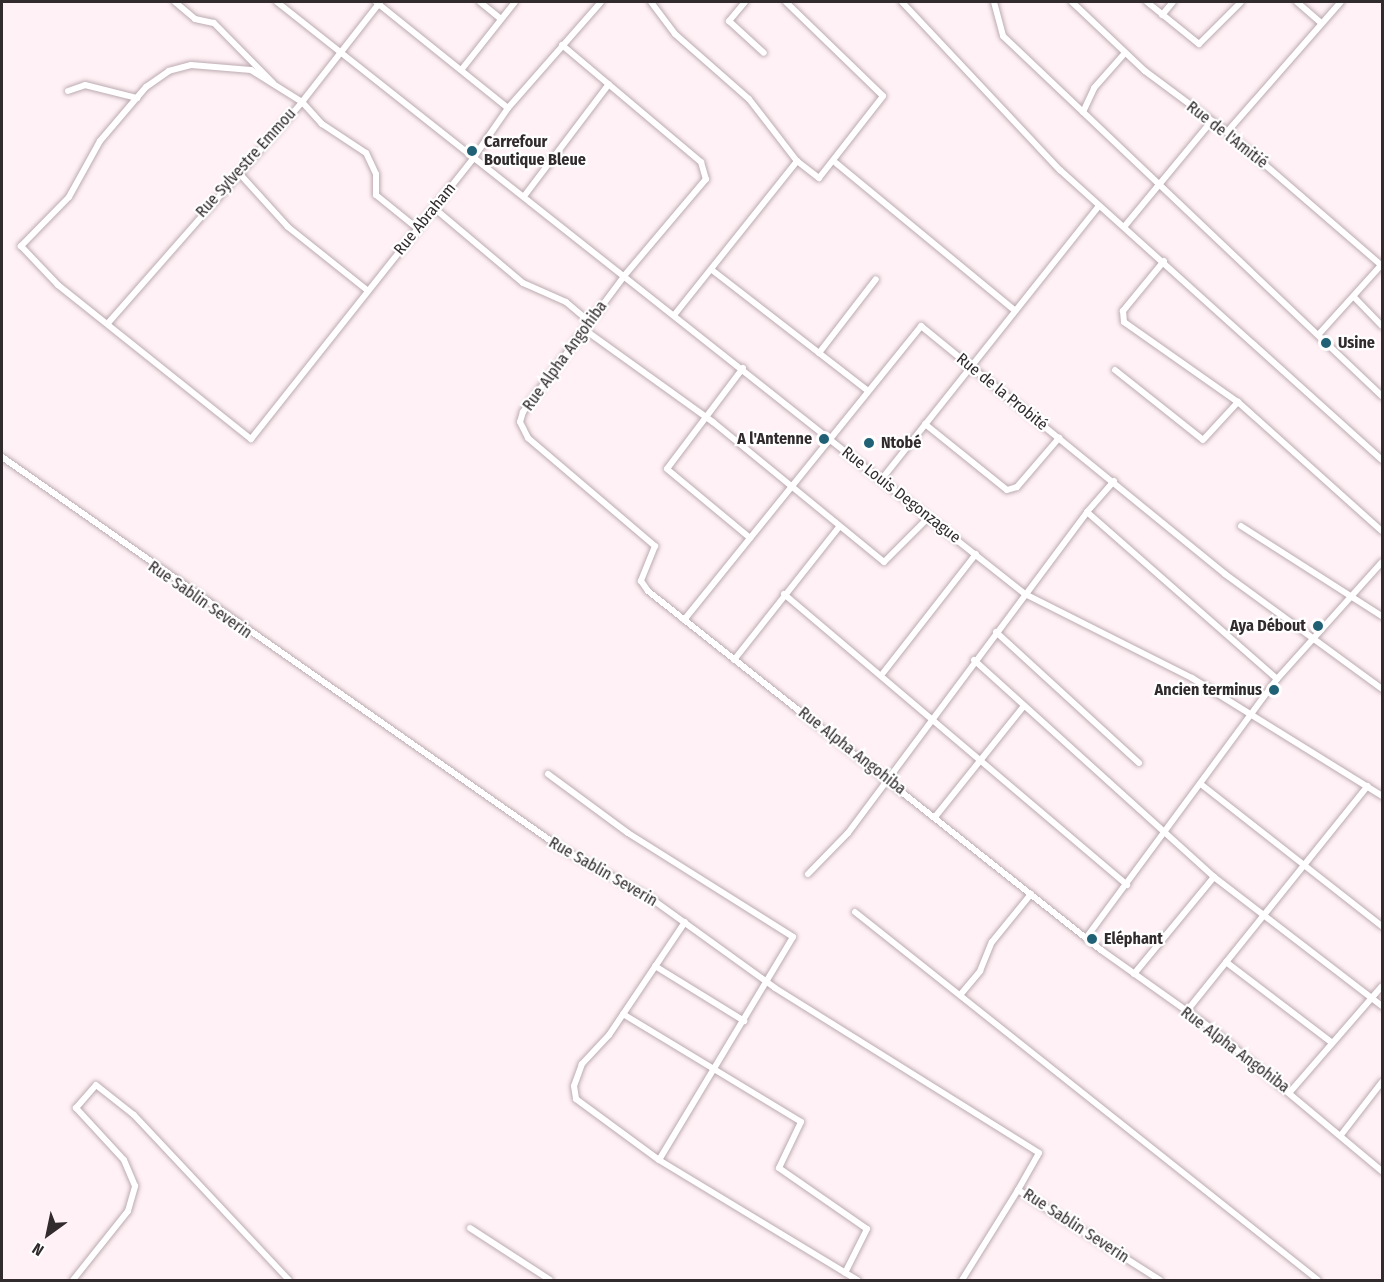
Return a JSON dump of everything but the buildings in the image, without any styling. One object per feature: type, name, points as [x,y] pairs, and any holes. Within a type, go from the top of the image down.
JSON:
[{"type":"street","points":[[175,2],[195,19],[214,23],[273,83]]},
{"type":"street","name":"Rue Louis Degonzague","points":[[277,2],[343,50],[1025,594],[1121,639],[1255,714],[1383,796]]},
{"type":"street","points":[[378,2],[508,108]]},
{"type":"street","name":"Rue Sylvestre Emmou","points":[[109,322],[302,102],[378,2]]},
{"type":"street","points":[[480,2],[500,18]]},
{"type":"street","points":[[462,69],[500,18],[515,2]]},
{"type":"street","name":"Rue Abraham","points":[[109,322],[251,439],[475,156],[508,108],[601,2]]},
{"type":"street","points":[[651,2],[675,34],[749,99],[797,161],[819,178],[836,163],[883,96],[786,2]]},
{"type":"street","points":[[745,2],[729,21],[764,53]]},
{"type":"street","points":[[902,2],[1099,206],[1164,261],[1383,460]]},
{"type":"street","points":[[994,2],[1003,36],[1083,112],[1163,183],[1383,396]]},
{"type":"street","name":"Rue de l'Amitié","points":[[1072,2],[1125,52],[1210,123],[1227,132],[1382,265]]},
{"type":"street","points":[[1147,2],[1198,44],[1241,2]]},
{"type":"street","points":[[1162,15],[1173,2]]},
{"type":"street","points":[[1297,2],[1321,24]]},
{"type":"street","points":[[1227,132],[1341,2]]},
{"type":"street","points":[[525,195],[609,84],[562,45]]},
{"type":"street","points":[[1083,112],[1094,88],[1125,52]]},
{"type":"street","points":[[109,322],[58,285],[21,246],[69,197],[100,141],[137,98],[169,71],[191,65],[234,66],[273,83],[302,102],[321,124],[366,153],[376,174],[376,195],[418,229]]},
{"type":"street","name":"Rue Alpha Angohiba","points":[[609,84],[707,170],[706,179],[625,275],[523,412],[523,430],[655,546],[642,586],[886,777],[1086,938],[1290,1092],[1383,1171]]},
{"type":"street","points":[[68,91],[85,85],[137,98]]},
{"type":"street","points":[[1124,227],[1163,183],[1210,123]]},
{"type":"street","points":[[675,314],[797,161]]},
{"type":"street","points":[[836,163],[1013,309]]},
{"type":"street","points":[[239,173],[288,227],[367,290]]},
{"type":"street","points":[[881,480],[1013,309],[1099,206]]},
{"type":"street","points":[[434,208],[523,283],[566,302],[590,322]]},
{"type":"street","points":[[1164,261],[1123,311],[1124,322],[1238,402],[1383,531]]},
{"type":"street","points":[[1319,334],[1382,265]]},
{"type":"street","points":[[712,270],[868,391]]},
{"type":"street","points":[[819,353],[876,279]]},
{"type":"street","points":[[1354,297],[1383,326]]},
{"type":"street","name":"Rue de la Probité","points":[[684,620],[921,326],[1311,639],[1383,689]]},
{"type":"street","points":[[585,330],[703,416],[884,562],[928,518]]},
{"type":"street","points":[[743,368],[703,416],[667,469],[750,538]]},
{"type":"street","points":[[1114,370],[1203,440],[1238,402]]},
{"type":"street","points":[[925,424],[1007,490],[1017,488],[1059,438]]},
{"type":"street","name":"Rue Sablin Severin","points":[[2,457],[358,711],[561,848],[685,922],[768,983],[1039,1153],[1018,1190],[1160,1281]]},
{"type":"street","points":[[808,874],[848,832],[886,777],[974,660],[1087,512],[1114,481]]},
{"type":"street","points":[[1087,512],[1277,679]]},
{"type":"street","points":[[1241,526],[1383,616]]},
{"type":"street","points":[[734,660],[839,527]]},
{"type":"street","points":[[883,674],[976,554]]},
{"type":"street","points":[[1086,938],[1167,834],[1255,714],[1277,679],[1349,595],[1383,562]]},
{"type":"street","points":[[784,594],[883,674],[930,719],[1127,885]]},
{"type":"street","points":[[996,632],[1139,763]]},
{"type":"street","points":[[974,660],[1023,707],[1214,877],[1383,1006]]},
{"type":"street","points":[[935,817],[1023,707]]},
{"type":"street","points":[[548,774],[628,833],[791,934],[794,939],[659,1160]]},
{"type":"street","points":[[1202,786],[1383,926]]},
{"type":"street","points":[[1186,1012],[1368,786]]},
{"type":"street","points":[[1134,974],[1214,877]]},
{"type":"street","points":[[961,994],[980,971],[992,942],[1031,894]]},
{"type":"street","points":[[855,912],[961,994],[1318,1281]]},
{"type":"street","points":[[685,922],[623,1014],[578,1070],[574,1094],[659,1160],[857,1281]]},
{"type":"street","points":[[1226,962],[1331,1042]]},
{"type":"street","points":[[654,966],[744,1021]]},
{"type":"street","points":[[1290,1092],[1331,1042],[1383,986]]},
{"type":"street","points":[[623,1014],[801,1122],[779,1168],[867,1229],[845,1273]]},
{"type":"street","points":[[1341,1135],[1383,1082]]},
{"type":"street","points":[[73,1281],[128,1211],[135,1186],[124,1160],[76,1108],[96,1085],[134,1115],[289,1281]]},
{"type":"street","points":[[962,1281],[1018,1190]]},
{"type":"street","points":[[470,1228],[550,1281]]},
{"type":"place","name":"Carrefour Boutique Bleue","points":[[472,151]]},
{"type":"place","name":"Usine","points":[[1326,343]]},
{"type":"place","name":"A l'Antenne","points":[[824,439]]},
{"type":"place","name":"Ntobé","points":[[869,443]]},
{"type":"place","name":"Aya Débout","points":[[1318,626]]},
{"type":"place","name":"Ancien terminus","points":[[1274,690]]},
{"type":"place","name":"Eléphant","points":[[1092,939]]}]
